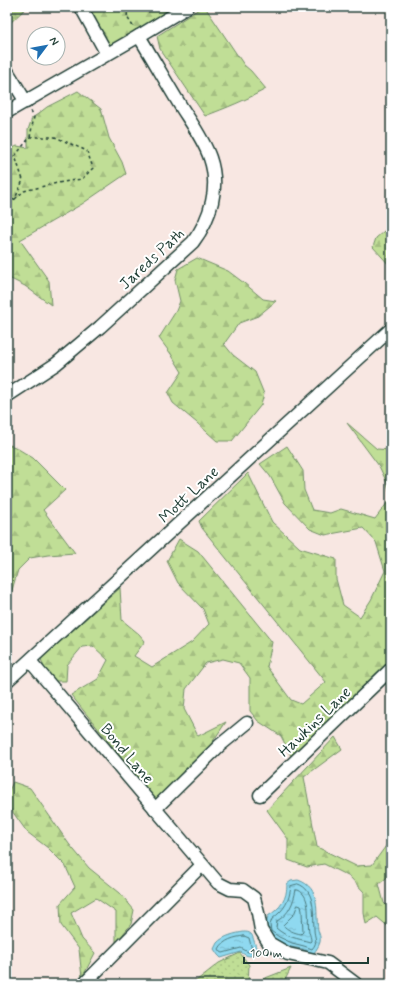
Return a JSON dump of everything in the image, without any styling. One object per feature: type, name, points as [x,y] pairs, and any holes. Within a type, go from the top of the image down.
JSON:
[{"type":"street","points":[[80,7],[107,54]]},
{"type":"street","points":[[7,112],[188,7]]},
{"type":"street","name":"Jareds Path","points":[[7,396],[56,364],[100,326],[193,242],[205,223],[214,195],[214,177],[210,158],[200,137],[138,36]]},
{"type":"street","points":[[7,71],[26,102]]},
{"type":"street","name":"Mott Lane","points":[[7,682],[391,329]]},
{"type":"street","name":"Bond Lane","points":[[30,661],[218,883],[230,889],[243,890],[254,898],[261,930],[269,943],[288,954],[328,963],[347,980],[356,984]]},
{"type":"street","name":"Hawkins Lane","points":[[260,795],[391,669]]},
{"type":"street","points":[[155,809],[219,746],[247,723]]},
{"type":"street","points":[[84,984],[202,865]]},
{"type":"path","points":[[128,7],[127,17],[138,36]]},
{"type":"path","points":[[7,159],[15,156],[30,138],[34,117],[26,102]]},
{"type":"path","points":[[7,203],[15,199],[24,191],[82,179],[93,168],[87,151],[55,137],[30,138]]},
{"type":"path","points":[[15,156],[23,180],[15,199]]},
{"type":"green space","points":[[7,7],[27,7],[7,26]]},
{"type":"green space","points":[[85,7],[177,7],[113,45],[108,46]]},
{"type":"green space","points":[[202,7],[205,7],[244,65],[266,89],[236,104],[205,116],[160,49],[157,36]]},
{"type":"green space","points":[[78,91],[101,109],[109,138],[122,162],[126,174],[82,204],[20,240],[49,281],[51,305],[25,286],[7,277],[7,151],[17,146],[28,148],[28,130],[32,118],[47,107]]},
{"type":"green space","points":[[391,225],[391,267],[373,247],[376,238]]},
{"type":"green space","points":[[197,258],[228,271],[263,299],[276,301],[258,316],[239,323],[224,344],[233,355],[255,372],[264,394],[261,405],[232,441],[217,441],[173,403],[168,393],[182,372],[159,338],[176,311],[180,301],[175,280],[178,269]]},
{"type":"green space","points":[[347,423],[377,449],[391,450],[391,497],[387,483],[379,466]]},
{"type":"green space","points":[[7,444],[33,458],[65,490],[43,510],[75,553],[30,558],[18,570],[9,600],[7,597]]},
{"type":"green space","points":[[287,446],[303,471],[304,490],[312,510],[330,513],[341,509],[375,519],[391,498],[391,661],[292,758],[281,736],[258,721],[250,711],[250,678],[239,663],[223,659],[206,663],[186,689],[184,709],[198,736],[226,722],[207,750],[157,802],[71,695],[98,679],[108,660],[93,646],[82,647],[67,665],[66,681],[56,681],[45,670],[41,659],[120,588],[122,620],[145,641],[134,656],[152,667],[192,642],[209,624],[203,609],[178,583],[167,561],[179,539],[198,551],[272,642],[267,667],[291,700],[301,704],[326,682],[202,528],[199,521],[248,473],[272,522],[300,548],[336,559],[336,579],[343,605],[360,617],[371,600],[385,571],[376,542],[363,528],[325,535],[310,529],[285,503],[270,476],[260,464]]},
{"type":"green space","points":[[335,737],[342,749],[304,777],[317,847],[356,866],[372,865],[391,839],[391,874],[379,884],[384,903],[391,910],[391,929],[377,917],[366,924],[364,913],[364,892],[350,877],[324,864],[307,867],[288,860],[288,839],[267,810]]},
{"type":"green space","points":[[13,782],[30,788],[69,844],[89,868],[120,893],[134,910],[131,924],[116,943],[116,912],[96,898],[71,913],[82,939],[95,953],[82,978],[79,949],[61,925],[60,904],[75,887],[65,865],[48,848],[27,832],[7,804],[7,795]]},
{"type":"green space","points":[[240,953],[249,965],[248,984],[192,984],[219,963]]},
{"type":"green space","points":[[291,968],[283,984],[250,984]]},
{"type":"water","points":[[298,880],[306,884],[311,889],[316,901],[320,943],[312,954],[302,949],[291,947],[277,940],[268,933],[266,925],[268,916],[282,903],[286,894],[287,884],[291,881]]},
{"type":"water","points":[[248,932],[252,935],[258,953],[249,956],[241,952],[221,958],[218,955],[214,949],[217,943],[230,935]]}]
